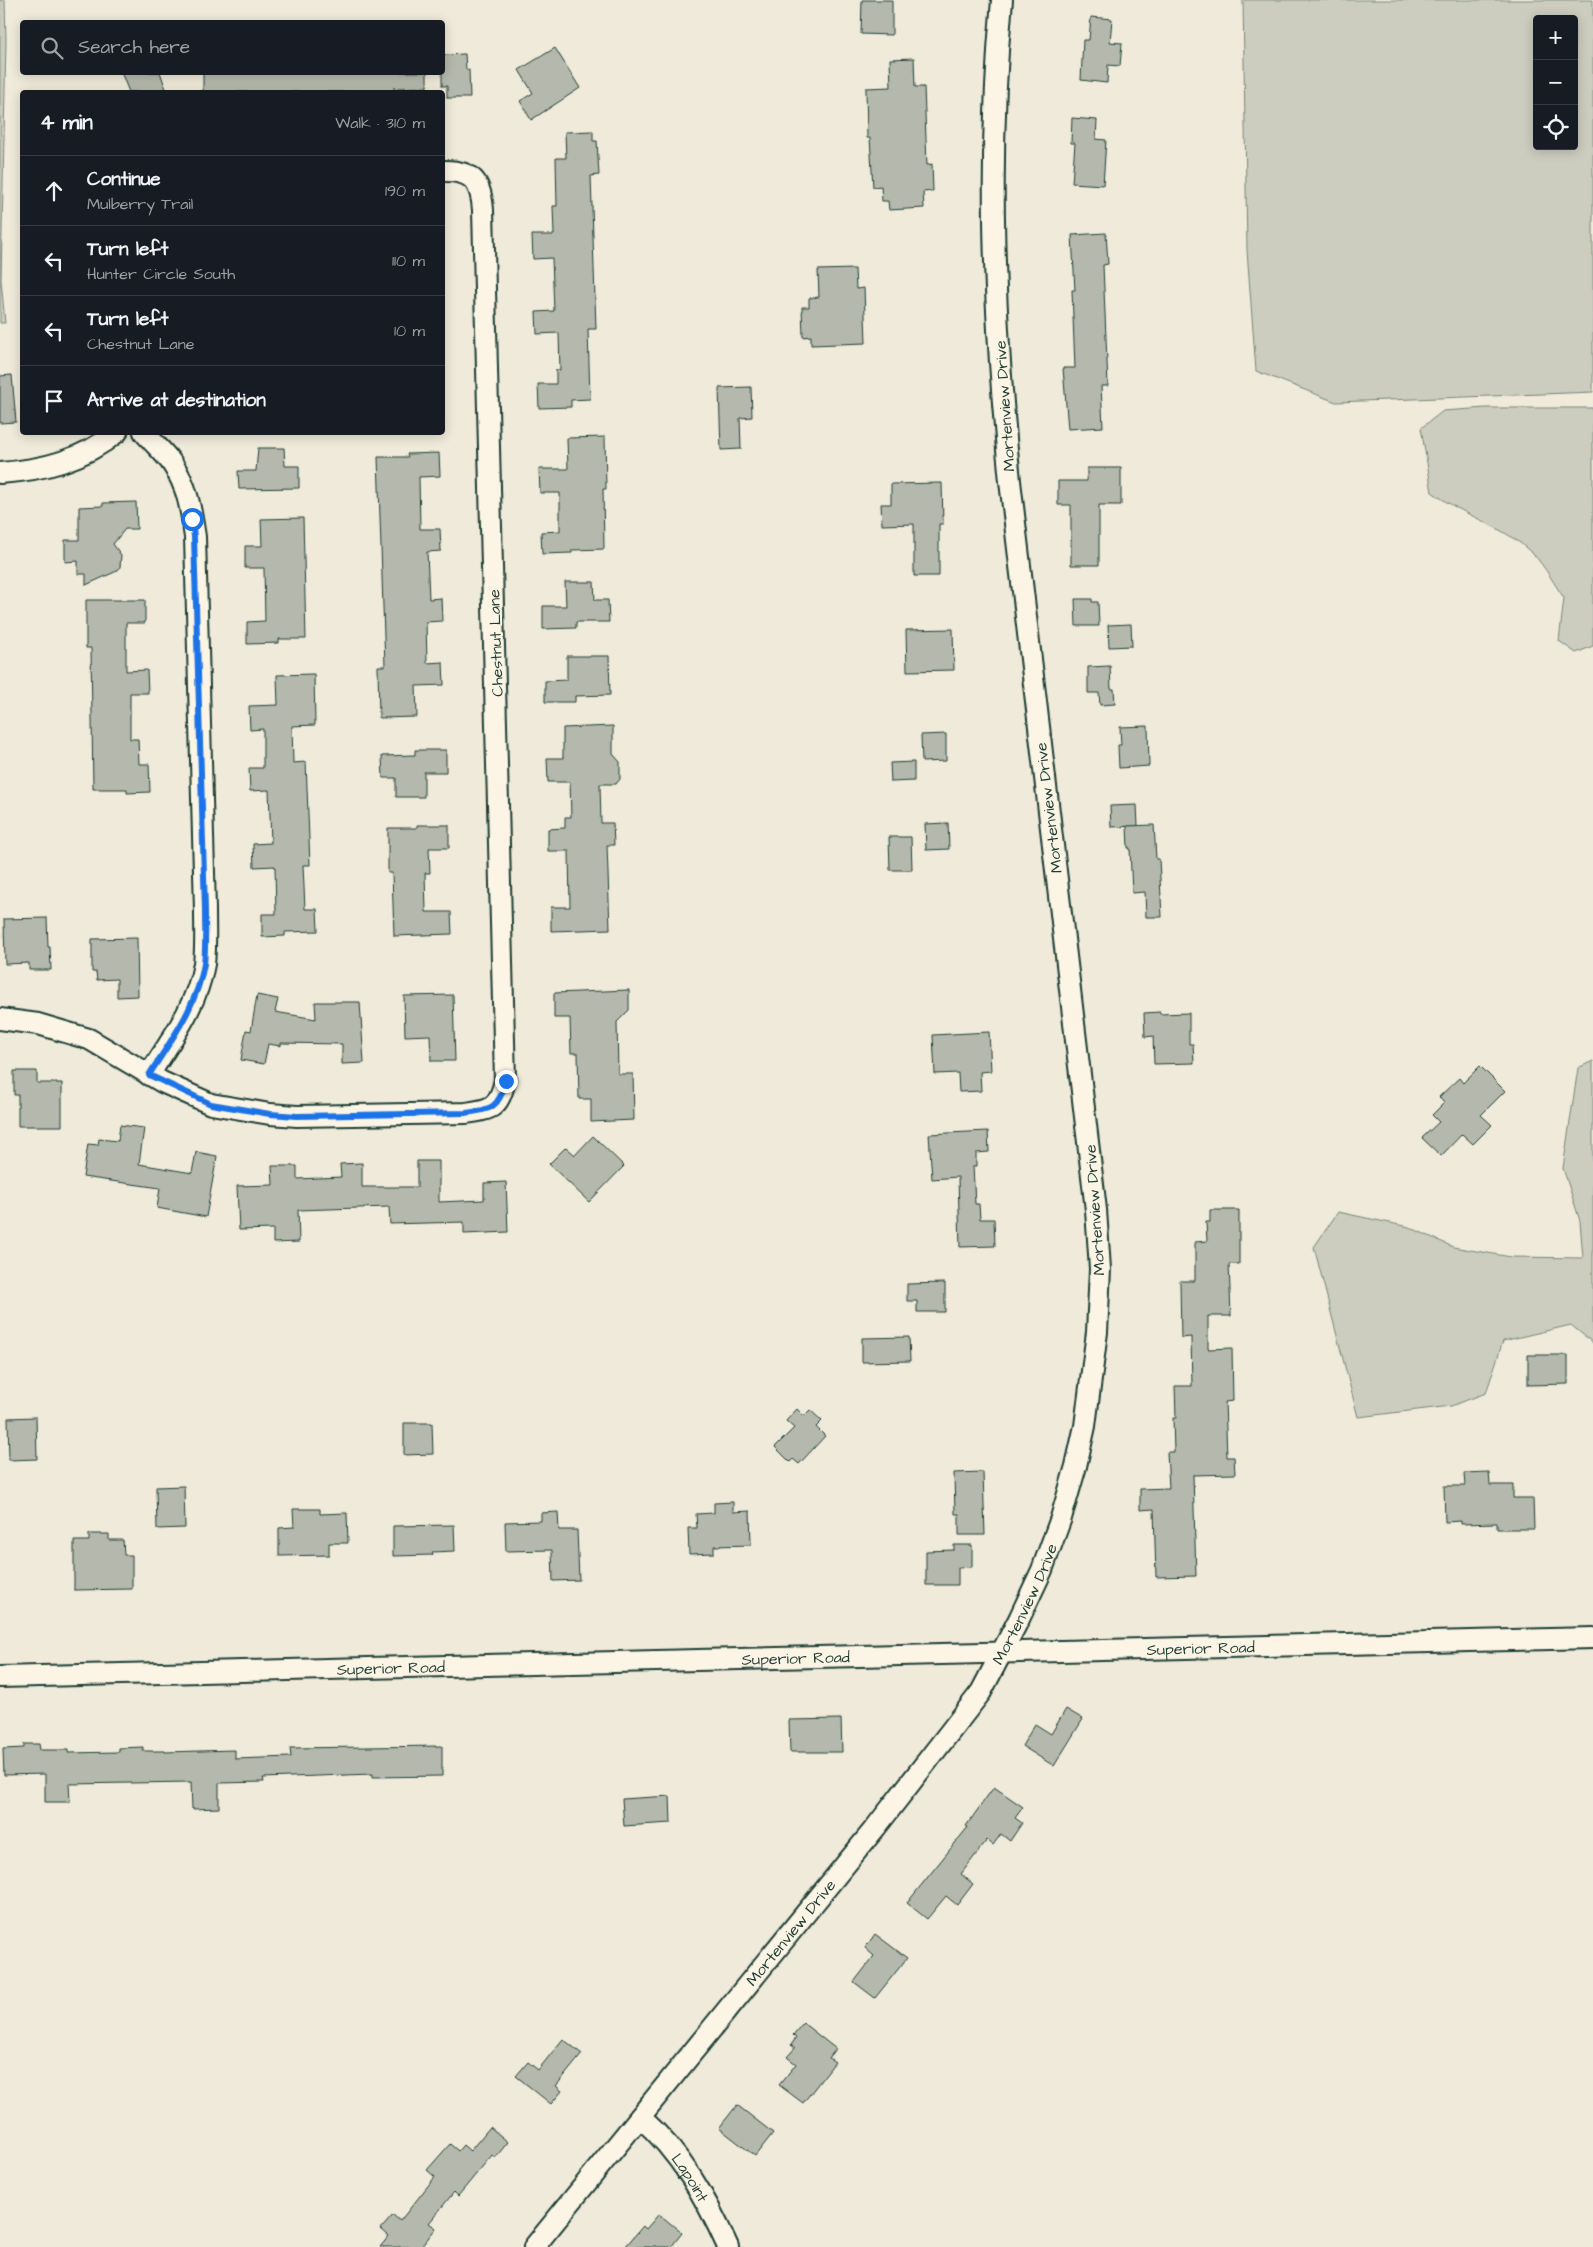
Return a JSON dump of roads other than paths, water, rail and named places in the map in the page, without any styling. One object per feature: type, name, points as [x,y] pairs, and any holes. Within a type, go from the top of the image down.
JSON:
[{"type":"street","name":"Mortenview Drive","points":[[534,2247],[876,1828],[981,1692],[1042,1570],[1061,1518],[1085,1426],[1093,1373],[1100,1269],[1090,1151],[1061,919],[1002,404],[996,302],[994,214],[995,116],[1002,0]]},
{"type":"street","name":"Chestnut Lane","points":[[149,1075],[211,1104],[270,1114],[297,1116],[466,1113],[487,1110],[496,1105],[506,1081],[482,192],[476,180],[464,172],[445,170]]},
{"type":"street","points":[[0,473],[26,471],[73,460],[102,444],[112,435]]},
{"type":"street","points":[[0,1019],[38,1024],[89,1039],[149,1075],[182,1025],[197,990],[204,964],[205,910],[193,528],[188,496],[183,483],[173,465],[147,435]]},
{"type":"street","name":"Superior Road","points":[[0,1677],[1001,1654],[1593,1638]]},
{"type":"street","name":"Lapoint","points":[[640,2116],[662,2136],[692,2176],[713,2212],[728,2247]]}]
